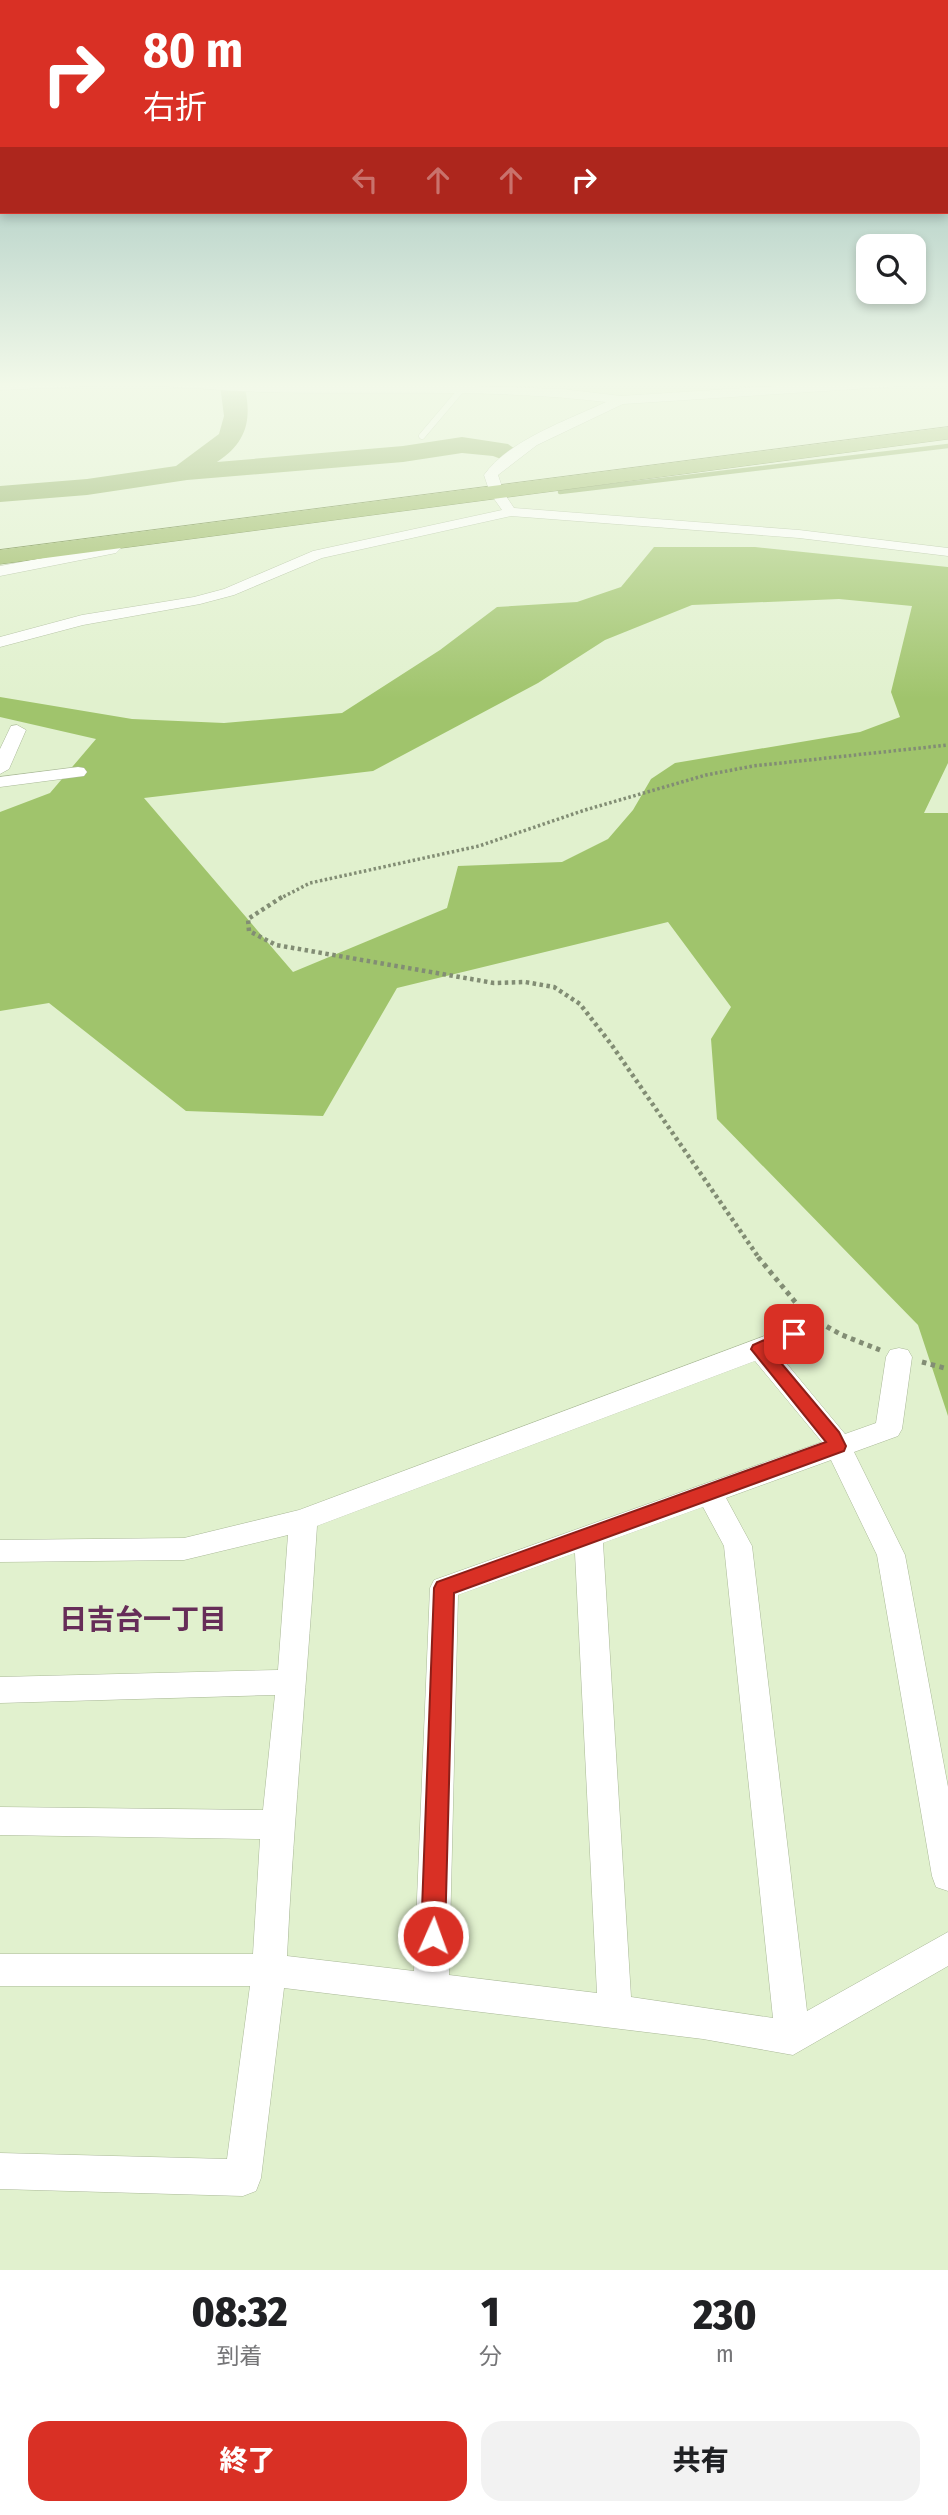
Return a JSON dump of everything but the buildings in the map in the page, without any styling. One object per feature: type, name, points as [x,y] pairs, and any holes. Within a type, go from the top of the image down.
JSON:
[{"type":"highway","points":[[0,545],[499,495],[549,487]]},
{"type":"highway","points":[[0,557],[557,487]]},
{"type":"street","points":[[0,642],[82,620],[195,601],[229,592],[318,554],[491,518],[499,495],[496,487]]},
{"type":"street","points":[[499,495],[948,552]]},
{"type":"street","points":[[0,571],[111,551],[121,541]]},
{"type":"street","points":[[0,769],[17,730]]},
{"type":"street","points":[[0,782],[78,772]]},
{"type":"street","points":[[0,1552],[184,1549],[303,1520],[794,1334]]},
{"type":"street","points":[[760,1349],[833,1437],[891,1555],[948,1876]]},
{"type":"street","points":[[431,1989],[444,1588],[890,1429],[899,1357]]},
{"type":"street","points":[[709,1492],[737,1546],[793,2038]]},
{"type":"street","points":[[0,2171],[243,2178],[269,1970],[277,1825],[292,1683],[303,1520]]},
{"type":"street","points":[[587,1536],[615,2011]]},
{"type":"street","points":[[0,1690],[233,1682],[292,1683]]},
{"type":"street","points":[[0,1821],[277,1825]]},
{"type":"street","points":[[0,1970],[269,1970],[703,2022],[793,2038],[948,1948]]},
{"type":"path","points":[[899,1357],[842,1335],[806,1315],[769,1273],[611,1044],[580,1004],[554,987],[525,982],[494,983],[276,945],[249,930],[248,919],[291,891],[310,883],[479,846],[585,810],[706,775],[753,766],[948,745]]},
{"type":"green space","points":[[654,547],[755,547],[948,567],[948,763],[924,813],[948,813],[948,1416],[918,1325],[717,1119],[711,1039],[731,1007],[668,922],[397,988],[323,1116],[186,1111],[49,1003],[0,1011],[0,812],[50,793],[96,739],[0,717],[0,697],[132,719],[224,723],[342,713],[440,650],[497,607],[577,602],[621,587]],"holes":[[[839,599],[912,606],[891,692],[900,717],[860,732],[675,763],[651,779],[633,810],[608,839],[562,862],[458,866],[447,908],[293,972],[144,798],[373,771],[538,683],[605,640],[692,605]]]},
{"type":"waterway","points":[[0,494],[87,487]]},
{"type":"waterway","points":[[560,492],[603,487]]},
{"type":"district","name":"日吉台一丁目","points":[[143,1619]]},
{"type":"route","points":[[433,1936],[444,1588],[837,1446],[833,1437],[760,1349],[794,1334]]}]
